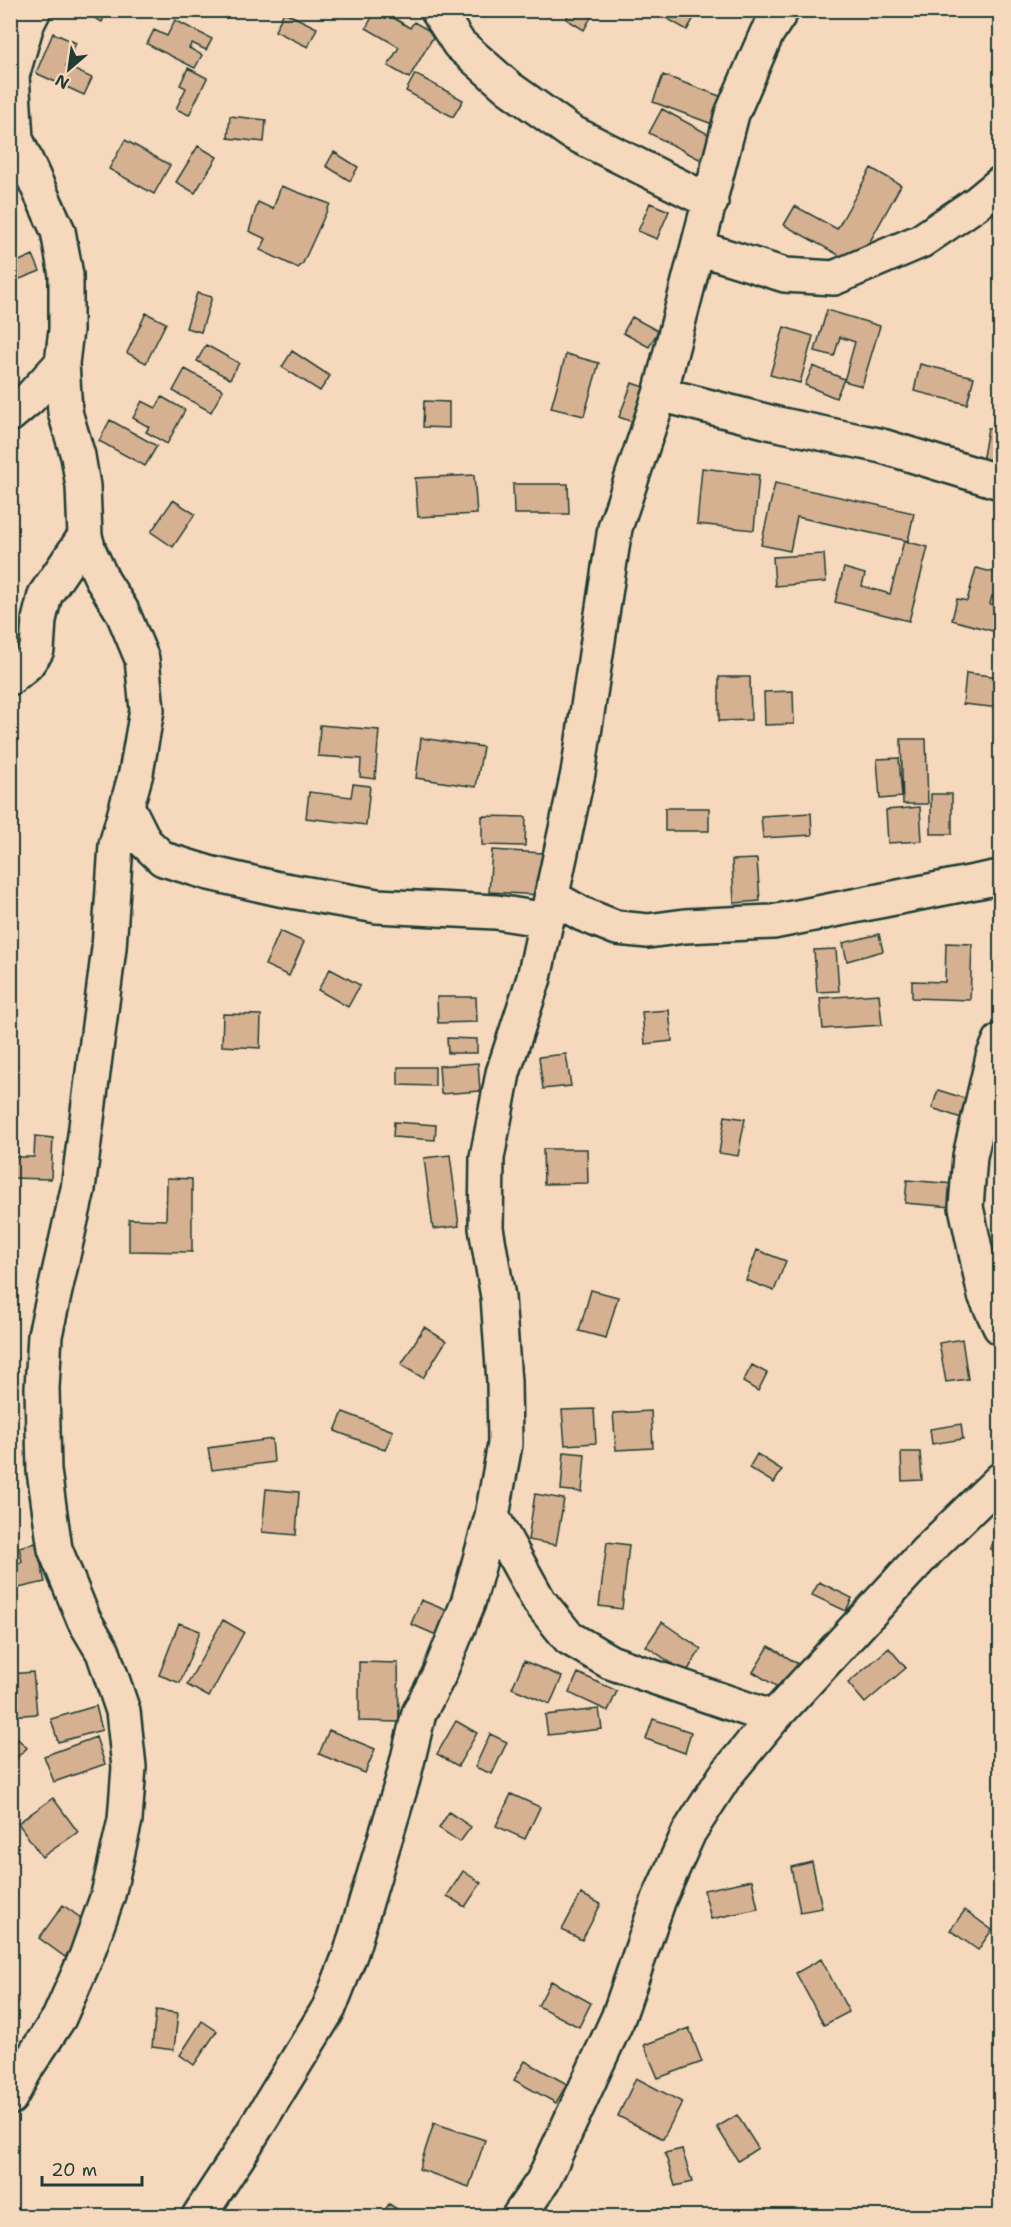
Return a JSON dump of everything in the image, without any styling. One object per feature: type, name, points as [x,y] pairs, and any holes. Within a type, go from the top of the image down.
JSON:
[{"type":"street","points":[[10,2098],[19,2058],[59,2018],[86,1958],[108,1895],[125,1820],[129,1767],[123,1711],[103,1653],[84,1620],[55,1549],[44,1471],[42,1388],[45,1335],[78,1189],[108,948],[116,846],[136,773],[147,710],[142,659],[122,611],[103,581],[89,551],[78,456],[65,412],[62,363],[66,330],[66,275],[58,231],[16,139],[11,75],[27,24],[34,10]]},
{"type":"street","points":[[437,10],[459,44],[509,88],[571,132],[711,202]]},
{"type":"street","points":[[198,2217],[239,2155],[329,2008],[351,1952],[403,1779],[419,1713],[439,1675],[468,1604],[492,1516],[505,1444],[504,1382],[498,1297],[486,1228],[487,1158],[503,1073],[534,978],[578,773],[615,528],[660,394],[732,114],[767,33],[782,10]]},
{"type":"street","points":[[699,249],[785,275],[834,278],[921,241],[977,203],[1000,184]]},
{"type":"street","points":[[10,415],[29,399],[62,363]]},
{"type":"street","points":[[660,394],[773,423],[882,446],[1000,482]]},
{"type":"street","points":[[10,678],[27,664],[37,650],[39,620],[45,595],[86,536]]},
{"type":"street","points":[[127,806],[145,842],[164,859],[208,873],[279,889],[377,906],[496,912],[549,908],[582,914],[617,928],[648,931],[685,926],[773,922],[1000,878]]},
{"type":"street","points":[[1000,1041],[993,1057],[970,1156],[966,1207],[985,1295],[1000,1327]]},
{"type":"street","points":[[519,2217],[543,2181],[618,2018],[659,1899],[688,1832],[725,1776],[773,1718],[927,1551],[1000,1480]]},
{"type":"street","points":[[492,1516],[539,1601],[569,1638],[610,1662],[773,1718]]},
{"type":"building","points":[[79,10],[107,10],[102,22]]},
{"type":"building","points":[[376,10],[381,10],[410,28],[414,22],[435,34],[409,78],[388,66],[399,47],[366,28]]},
{"type":"building","points":[[571,10],[595,10],[584,30],[566,19]]},
{"type":"building","points":[[681,10],[694,18],[687,30],[654,11]]},
{"type":"building","points":[[284,12],[317,28],[308,47],[275,31]]},
{"type":"building","points":[[175,20],[212,39],[206,50],[192,43],[189,48],[202,55],[195,68],[147,44],[154,30],[167,36]]},
{"type":"building","points":[[53,33],[76,43],[66,66],[92,78],[84,95],[36,73]]},
{"type":"building","points":[[188,68],[207,78],[189,115],[176,109],[186,88],[180,85]]},
{"type":"building","points":[[415,74],[463,100],[453,117],[406,91]]},
{"type":"building","points":[[663,75],[725,98],[715,125],[653,102]]},
{"type":"building","points":[[662,109],[719,140],[707,163],[649,133]]},
{"type":"building","points":[[230,116],[266,120],[264,142],[228,138]]},
{"type":"building","points":[[125,140],[170,165],[154,194],[109,169]]},
{"type":"building","points":[[198,146],[217,157],[195,193],[176,182]]},
{"type":"building","points":[[334,152],[358,167],[350,181],[326,166]]},
{"type":"building","points":[[871,168],[901,185],[857,265],[784,225],[795,206],[837,229]]},
{"type":"building","points":[[281,186],[330,204],[303,263],[298,268],[260,250],[266,239],[249,231],[258,202],[273,209]]},
{"type":"building","points":[[650,203],[669,211],[657,239],[638,231]]},
{"type":"building","points":[[10,248],[17,262],[33,255],[40,271],[10,283]]},
{"type":"building","points":[[197,293],[212,297],[201,332],[186,328]]},
{"type":"building","points":[[827,310],[880,326],[862,386],[844,381],[855,342],[840,337],[834,356],[815,351]]},
{"type":"building","points":[[146,313],[166,323],[146,363],[127,353]]},
{"type":"building","points":[[632,317],[658,331],[649,347],[623,333]]},
{"type":"building","points":[[784,327],[813,336],[800,383],[770,375]]},
{"type":"building","points":[[206,345],[239,363],[230,379],[197,361]]},
{"type":"building","points":[[292,351],[330,376],[320,391],[282,367]]},
{"type":"building","points":[[566,354],[599,363],[584,416],[551,408]]},
{"type":"building","points":[[920,364],[974,377],[967,404],[914,391]]},
{"type":"building","points":[[813,366],[844,379],[836,398],[805,385]]},
{"type":"building","points":[[185,369],[223,390],[211,412],[173,391]]},
{"type":"building","points":[[632,383],[652,390],[638,424],[619,417]]},
{"type":"building","points":[[162,397],[185,410],[167,444],[146,432],[149,427],[133,418],[142,401],[156,408]]},
{"type":"building","points":[[424,401],[449,402],[449,428],[423,427]]},
{"type":"building","points":[[110,420],[157,446],[145,466],[99,441]]},
{"type":"building","points":[[988,428],[1000,430],[1000,465],[982,462]]},
{"type":"building","points":[[702,468],[759,475],[754,530],[697,524]]},
{"type":"building","points":[[474,475],[477,514],[418,517],[415,478]]},
{"type":"building","points":[[775,483],[914,513],[908,541],[797,517],[790,551],[761,545]]},
{"type":"building","points":[[513,484],[568,484],[569,514],[514,514]]},
{"type":"building","points":[[173,500],[195,514],[173,547],[151,532]]},
{"type":"building","points":[[904,541],[928,547],[909,621],[835,602],[844,568],[865,574],[862,586],[890,594]]},
{"type":"building","points":[[824,554],[826,582],[775,586],[773,557]]},
{"type":"building","points":[[976,568],[1000,574],[1000,599],[992,596],[990,604],[1000,607],[1000,633],[952,620],[957,599],[967,601]]},
{"type":"building","points":[[966,673],[1000,677],[1000,708],[963,704]]},
{"type":"building","points":[[719,677],[750,677],[751,720],[719,721]]},
{"type":"building","points":[[793,691],[794,724],[765,725],[764,692]]},
{"type":"building","points":[[320,725],[379,730],[375,779],[360,777],[361,759],[318,756]]},
{"type":"building","points":[[421,738],[483,747],[476,787],[416,778]]},
{"type":"building","points":[[901,739],[926,739],[928,804],[903,804]]},
{"type":"building","points":[[899,758],[902,797],[880,799],[877,759]]},
{"type":"building","points":[[353,784],[370,786],[366,825],[306,818],[309,792],[351,797]]},
{"type":"building","points":[[931,794],[952,794],[952,834],[931,834]]},
{"type":"building","points":[[920,807],[922,841],[888,843],[886,810]]},
{"type":"building","points":[[665,808],[709,808],[709,831],[665,831]]},
{"type":"building","points":[[811,813],[812,835],[763,838],[761,816]]},
{"type":"building","points":[[482,816],[526,817],[525,846],[482,845]]},
{"type":"building","points":[[492,850],[543,853],[541,895],[489,892]]},
{"type":"building","points":[[757,859],[760,901],[734,903],[732,860]]},
{"type":"building","points":[[280,931],[304,942],[289,976],[265,965]]},
{"type":"building","points":[[879,934],[883,951],[847,961],[843,943]]},
{"type":"building","points":[[946,943],[972,944],[970,1000],[912,998],[912,981],[945,982]]},
{"type":"building","points":[[836,949],[839,991],[817,992],[814,950]]},
{"type":"building","points":[[330,969],[360,985],[348,1007],[318,990]]},
{"type":"building","points":[[879,994],[882,1025],[823,1029],[820,998]]},
{"type":"building","points":[[437,997],[476,997],[477,1022],[438,1023]]},
{"type":"building","points":[[669,1010],[672,1041],[645,1044],[642,1012]]},
{"type":"building","points":[[223,1014],[261,1015],[260,1048],[222,1046]]},
{"type":"building","points":[[447,1038],[477,1039],[477,1053],[448,1053]]},
{"type":"building","points":[[566,1054],[571,1086],[543,1089],[539,1057]]},
{"type":"building","points":[[478,1063],[480,1091],[441,1094],[439,1066]]},
{"type":"building","points":[[398,1067],[435,1067],[435,1086],[398,1085]]},
{"type":"building","points":[[938,1090],[970,1100],[964,1119],[932,1108]]},
{"type":"building","points":[[725,1116],[745,1119],[738,1156],[719,1153]]},
{"type":"building","points":[[394,1122],[436,1125],[435,1140],[393,1137]]},
{"type":"building","points":[[35,1136],[53,1138],[51,1179],[10,1178],[10,1157],[34,1157]]},
{"type":"building","points":[[543,1149],[587,1149],[588,1183],[544,1184]]},
{"type":"building","points":[[450,1155],[459,1226],[433,1229],[424,1158]]},
{"type":"building","points":[[167,1178],[192,1179],[192,1252],[129,1251],[129,1219],[166,1220]]},
{"type":"building","points":[[907,1180],[954,1184],[952,1207],[905,1203]]},
{"type":"building","points":[[757,1250],[786,1261],[774,1291],[746,1280]]},
{"type":"building","points":[[591,1290],[618,1297],[606,1338],[579,1331]]},
{"type":"building","points":[[424,1327],[446,1341],[423,1378],[401,1365]]},
{"type":"building","points":[[962,1339],[968,1379],[946,1382],[939,1343]]},
{"type":"building","points":[[752,1365],[767,1373],[758,1391],[743,1382]]},
{"type":"building","points":[[594,1409],[596,1443],[565,1445],[562,1410]]},
{"type":"building","points":[[651,1411],[653,1448],[616,1450],[613,1413]]},
{"type":"building","points":[[343,1412],[393,1431],[385,1450],[335,1431]]},
{"type":"building","points":[[961,1424],[963,1439],[932,1444],[930,1429]]},
{"type":"building","points":[[272,1439],[274,1462],[212,1470],[208,1448]]},
{"type":"building","points":[[564,1452],[585,1454],[582,1492],[561,1490]]},
{"type":"building","points":[[901,1452],[920,1452],[922,1480],[902,1481]]},
{"type":"building","points":[[757,1454],[782,1470],[774,1483],[749,1468]]},
{"type":"building","points":[[266,1489],[299,1492],[296,1535],[262,1532]]},
{"type":"building","points":[[535,1494],[564,1499],[556,1545],[528,1540]]},
{"type":"building","points":[[1000,1534],[1000,1556],[990,1548]]},
{"type":"building","points":[[607,1542],[629,1545],[622,1609],[599,1606]]},
{"type":"building","points":[[36,1543],[45,1582],[10,1590],[10,1565],[22,1562],[19,1547]]},
{"type":"building","points":[[819,1582],[852,1598],[846,1611],[812,1595]]},
{"type":"building","points":[[421,1600],[460,1616],[450,1641],[411,1624]]},
{"type":"building","points":[[223,1620],[244,1632],[209,1697],[187,1685]]},
{"type":"building","points":[[662,1622],[701,1649],[686,1673],[646,1646]]},
{"type":"building","points":[[179,1623],[200,1631],[180,1683],[159,1675]]},
{"type":"building","points":[[769,1646],[803,1667],[787,1693],[753,1672]]},
{"type":"building","points":[[889,1648],[906,1668],[865,1703],[848,1683]]},
{"type":"building","points":[[524,1661],[562,1677],[550,1704],[512,1688]]},
{"type":"building","points":[[359,1662],[398,1663],[399,1722],[359,1721]]},
{"type":"building","points":[[33,1672],[37,1714],[10,1716],[10,1674]]},
{"type":"building","points":[[578,1673],[617,1691],[608,1711],[569,1693]]},
{"type":"building","points":[[96,1706],[102,1730],[58,1742],[51,1719]]},
{"type":"building","points":[[599,1709],[602,1729],[548,1735],[545,1715]]},
{"type":"building","points":[[653,1719],[691,1732],[685,1753],[646,1739]]},
{"type":"building","points":[[456,1721],[477,1733],[458,1766],[437,1754]]},
{"type":"building","points":[[329,1730],[375,1749],[365,1773],[319,1754]]},
{"type":"building","points":[[10,1731],[27,1748],[10,1764]]},
{"type":"building","points":[[490,1734],[507,1742],[492,1774],[475,1767]]},
{"type":"building","points":[[96,1737],[105,1764],[54,1782],[44,1756]]},
{"type":"building","points":[[511,1794],[540,1807],[525,1839],[496,1826]]},
{"type":"building","points":[[53,1798],[78,1832],[42,1857],[18,1823]]},
{"type":"building","points":[[449,1812],[471,1827],[460,1842],[439,1828]]},
{"type":"building","points":[[812,1862],[822,1908],[800,1912],[791,1867]]},
{"type":"building","points":[[463,1871],[481,1883],[465,1907],[447,1896]]},
{"type":"building","points":[[752,1880],[758,1909],[711,1919],[704,1890]]},
{"type":"building","points":[[581,1894],[601,1904],[582,1940],[562,1930]]},
{"type":"building","points":[[63,1905],[89,1924],[65,1957],[39,1938]]},
{"type":"building","points":[[965,1910],[992,1930],[978,1950],[950,1930]]},
{"type":"building","points":[[821,1959],[849,2012],[824,2025],[796,1973]]},
{"type":"building","points":[[551,1981],[591,2003],[579,2027],[538,2006]]},
{"type":"building","points":[[156,2010],[178,2013],[174,2050],[152,2047]]},
{"type":"building","points":[[202,2021],[217,2031],[194,2065],[180,2055]]},
{"type":"building","points":[[689,2028],[702,2062],[658,2078],[644,2045]]},
{"type":"building","points":[[525,2061],[567,2084],[556,2103],[514,2080]]},
{"type":"building","points":[[636,2078],[682,2102],[663,2139],[618,2116]]},
{"type":"building","points":[[737,2115],[758,2148],[738,2161],[717,2127]]},
{"type":"building","points":[[434,2123],[485,2140],[469,2187],[419,2169]]},
{"type":"building","points":[[682,2149],[692,2182],[675,2186],[665,2153]]},
{"type":"building","points":[[389,2204],[408,2216],[381,2216]]}]
